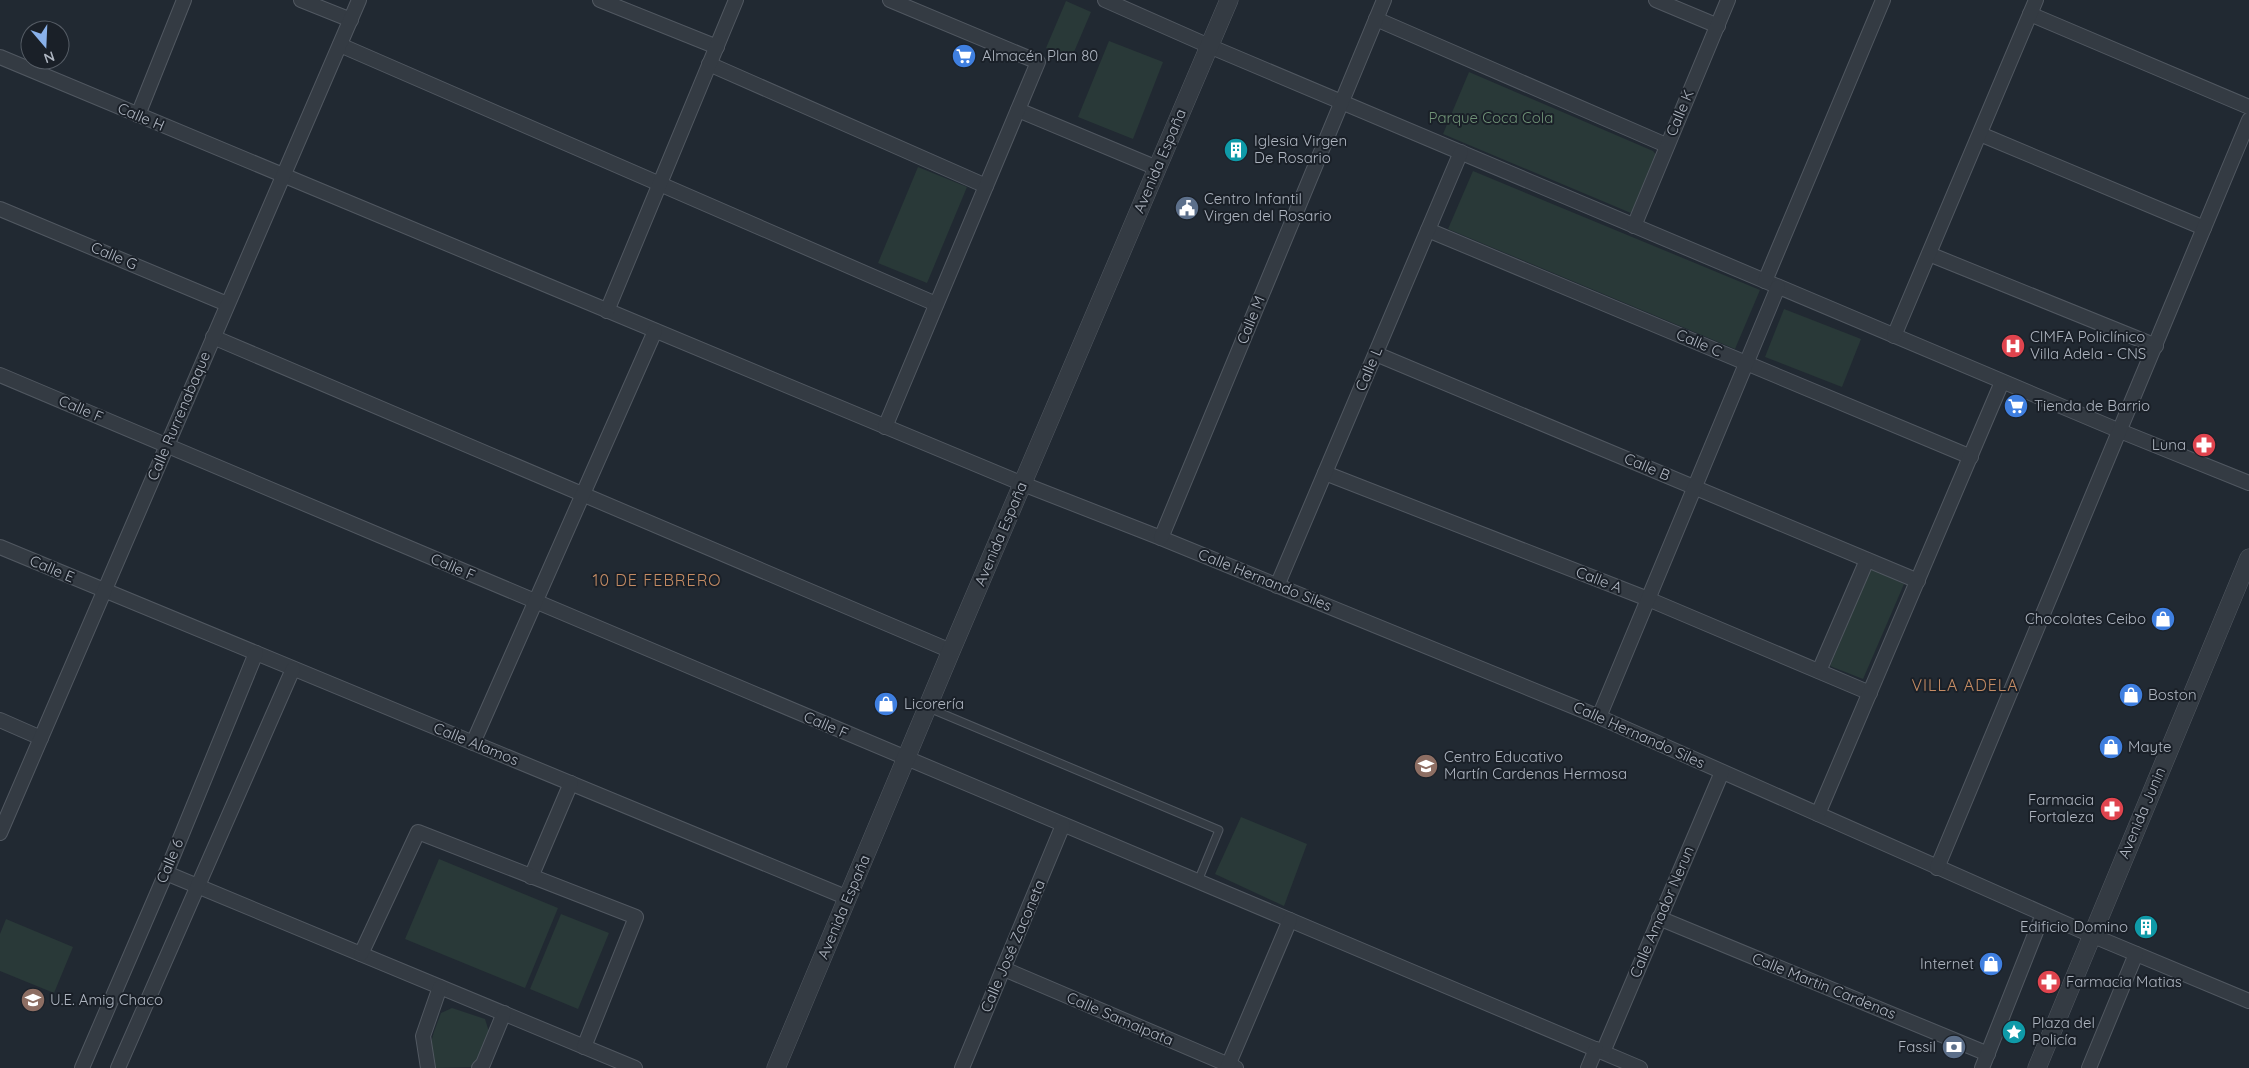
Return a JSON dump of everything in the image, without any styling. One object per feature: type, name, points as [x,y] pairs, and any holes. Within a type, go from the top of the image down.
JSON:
[{"type":"street","points":[[138,115],[184,0]]},
{"type":"street","points":[[300,0],[351,20]]},
{"type":"street","name":"Calle Rurrenabaque","points":[[0,833],[359,0]]},
{"type":"street","points":[[600,0],[717,47]]},
{"type":"street","points":[[607,311],[736,0]]},
{"type":"street","points":[[885,427],[1038,62],[918,5],[890,0]]},
{"type":"street","points":[[1105,0],[1209,46],[2002,382],[2249,482]]},
{"type":"street","name":"Avenida España","points":[[776,1068],[951,651],[1229,0]]},
{"type":"street","name":"Calle M","points":[[1161,538],[1384,0]]},
{"type":"street","points":[[1656,0],[1718,26]]},
{"type":"street","name":"Calle K","points":[[1634,226],[1666,145],[1728,0]]},
{"type":"street","points":[[1765,281],[1883,0]]},
{"type":"street","points":[[1894,336],[2036,0]]},
{"type":"street","points":[[2030,14],[2249,107]]},
{"type":"street","points":[[1376,19],[1666,145]]},
{"type":"street","points":[[340,44],[936,304]]},
{"type":"street","name":"Calle H","points":[[0,57],[655,330]]},
{"type":"street","points":[[709,64],[986,186]]},
{"type":"street","points":[[1018,110],[1157,168]]},
{"type":"street","points":[[1937,868],[2249,120]]},
{"type":"street","points":[[1980,134],[2204,228]]},
{"type":"street","name":"Calle L","points":[[1277,586],[1462,152]]},
{"type":"street","name":"Calle G","points":[[0,209],[227,304]]},
{"type":"street","name":"Calle C","points":[[1428,230],[1970,457]]},
{"type":"street","points":[[1929,254],[2156,346]]},
{"type":"street","points":[[1599,717],[1778,287]]},
{"type":"street","points":[[473,743],[655,330]]},
{"type":"street","name":"Calle Hernando Siles","points":[[655,330],[1023,484],[1161,538],[1599,717],[2090,935],[2249,1001]]},
{"type":"street","points":[[213,337],[951,651]]},
{"type":"street","name":"Calle B","points":[[1376,354],[1918,581]]},
{"type":"street","name":"Calle F","points":[[0,375],[1640,1068]]},
{"type":"street","points":[[1818,814],[2002,382]]},
{"type":"street","name":"Calle A","points":[[1325,473],[1648,599],[1870,693]]},
{"type":"street","name":"Calle E","points":[[0,547],[104,591]]},
{"type":"street","name":"Avenida Junin","points":[[2037,1068],[2090,935],[2249,558]]},
{"type":"street","points":[[1819,671],[1868,560]]},
{"type":"street","name":"Calle Alamos","points":[[104,591],[848,898]]},
{"type":"street","name":"Calle 6","points":[[82,1068],[166,873],[256,654]]},
{"type":"street","points":[[118,1068],[292,669]]},
{"type":"street","points":[[0,720],[41,738]]},
{"type":"street","name":"Calle Amador Nerun","points":[[1588,1068],[1599,1051],[1722,772]]},
{"type":"street","points":[[531,876],[570,783]]},
{"type":"street","name":"Calle José Zaconeta","points":[[962,1068],[1063,825]]},
{"type":"street","points":[[361,954],[418,832],[636,917],[584,1047]]},
{"type":"street","points":[[166,873],[635,1068]]},
{"type":"street","points":[[1982,1068],[2043,914]]},
{"type":"street","name":"Calle Martin Cardenas","points":[[1659,918],[1988,1054]]},
{"type":"street","points":[[1230,1067],[1290,920]]},
{"type":"street","points":[[2089,1068],[2136,954]]},
{"type":"street","name":"Calle Samaipata","points":[[1004,969],[1230,1067]]},
{"type":"street","points":[[428,1068],[423,1036],[440,987]]},
{"type":"street","points":[[478,1068],[483,1064],[504,1013]]},
{"type":"lane","points":[[928,708],[1219,830],[1198,881]]},
{"type":"green space","points":[[1066,1],[1091,12],[1071,59],[1046,48]]},
{"type":"green space","points":[[1109,41],[1163,62],[1133,139],[1078,117]]},
{"type":"green space","name":"Parque Coca Cola","points":[[1469,72],[1653,151],[1657,156],[1638,216],[1443,134]]},
{"type":"green space","points":[[918,167],[967,187],[927,283],[878,263]]},
{"type":"green space","points":[[1473,171],[1760,290],[1735,349],[1448,229]]},
{"type":"green space","points":[[1784,309],[1861,339],[1842,387],[1765,357]]},
{"type":"green space","points":[[1871,568],[1904,584],[1863,679],[1830,666]]},
{"type":"green space","points":[[1241,817],[1307,844],[1284,906],[1215,874]]},
{"type":"green space","points":[[439,859],[558,908],[525,988],[405,939]]},
{"type":"green space","points":[[561,914],[609,933],[578,1009],[530,989]]},
{"type":"green space","points":[[6,919],[73,947],[54,993],[0,971],[0,934]]},
{"type":"green space","points":[[452,1008],[485,1019],[490,1035],[477,1067],[436,1068],[433,1061],[431,1054],[432,1040],[441,1013]]},
{"type":"place","name":"Almacén Plan 80","points":[[964,56]]},
{"type":"place","name":"Iglesia Virgen De Rosario","points":[[1236,150]]},
{"type":"place","name":"Centro Infantil Virgen del Rosario","points":[[1187,208]]},
{"type":"place","name":"CIMFA Policlínico Villa Adela - CNS","points":[[2013,346]]},
{"type":"place","name":"Tienda de Barrio","points":[[2016,406]]},
{"type":"place","name":"Luna","points":[[2204,445]]},
{"type":"place","name":"Chocolates Ceibo","points":[[2163,619]]},
{"type":"place","name":"Boston","points":[[2131,695]]},
{"type":"place","name":"Licorería","points":[[886,704]]},
{"type":"place","name":"Mayte","points":[[2111,747]]},
{"type":"place","name":"Centro Educativo Martín Cardenas Hermosa","points":[[1426,766]]},
{"type":"place","name":"Farmacia Fortaleza","points":[[2112,809]]},
{"type":"place","name":"Edificio Domino","points":[[2146,927]]},
{"type":"place","name":"Internet","points":[[1991,964]]},
{"type":"place","name":"Farmacia Matias","points":[[2049,982]]},
{"type":"place","name":"U.E. Amig Chaco","points":[[33,1000]]},
{"type":"place","name":"Plaza del Policía","points":[[2014,1032]]},
{"type":"place","name":"Fassil","points":[[1954,1047]]},
{"type":"district","name":"10 DE FEBRERO","points":[[657,580]]},
{"type":"district","name":"VILLA ADELA","points":[[1965,685]]}]
